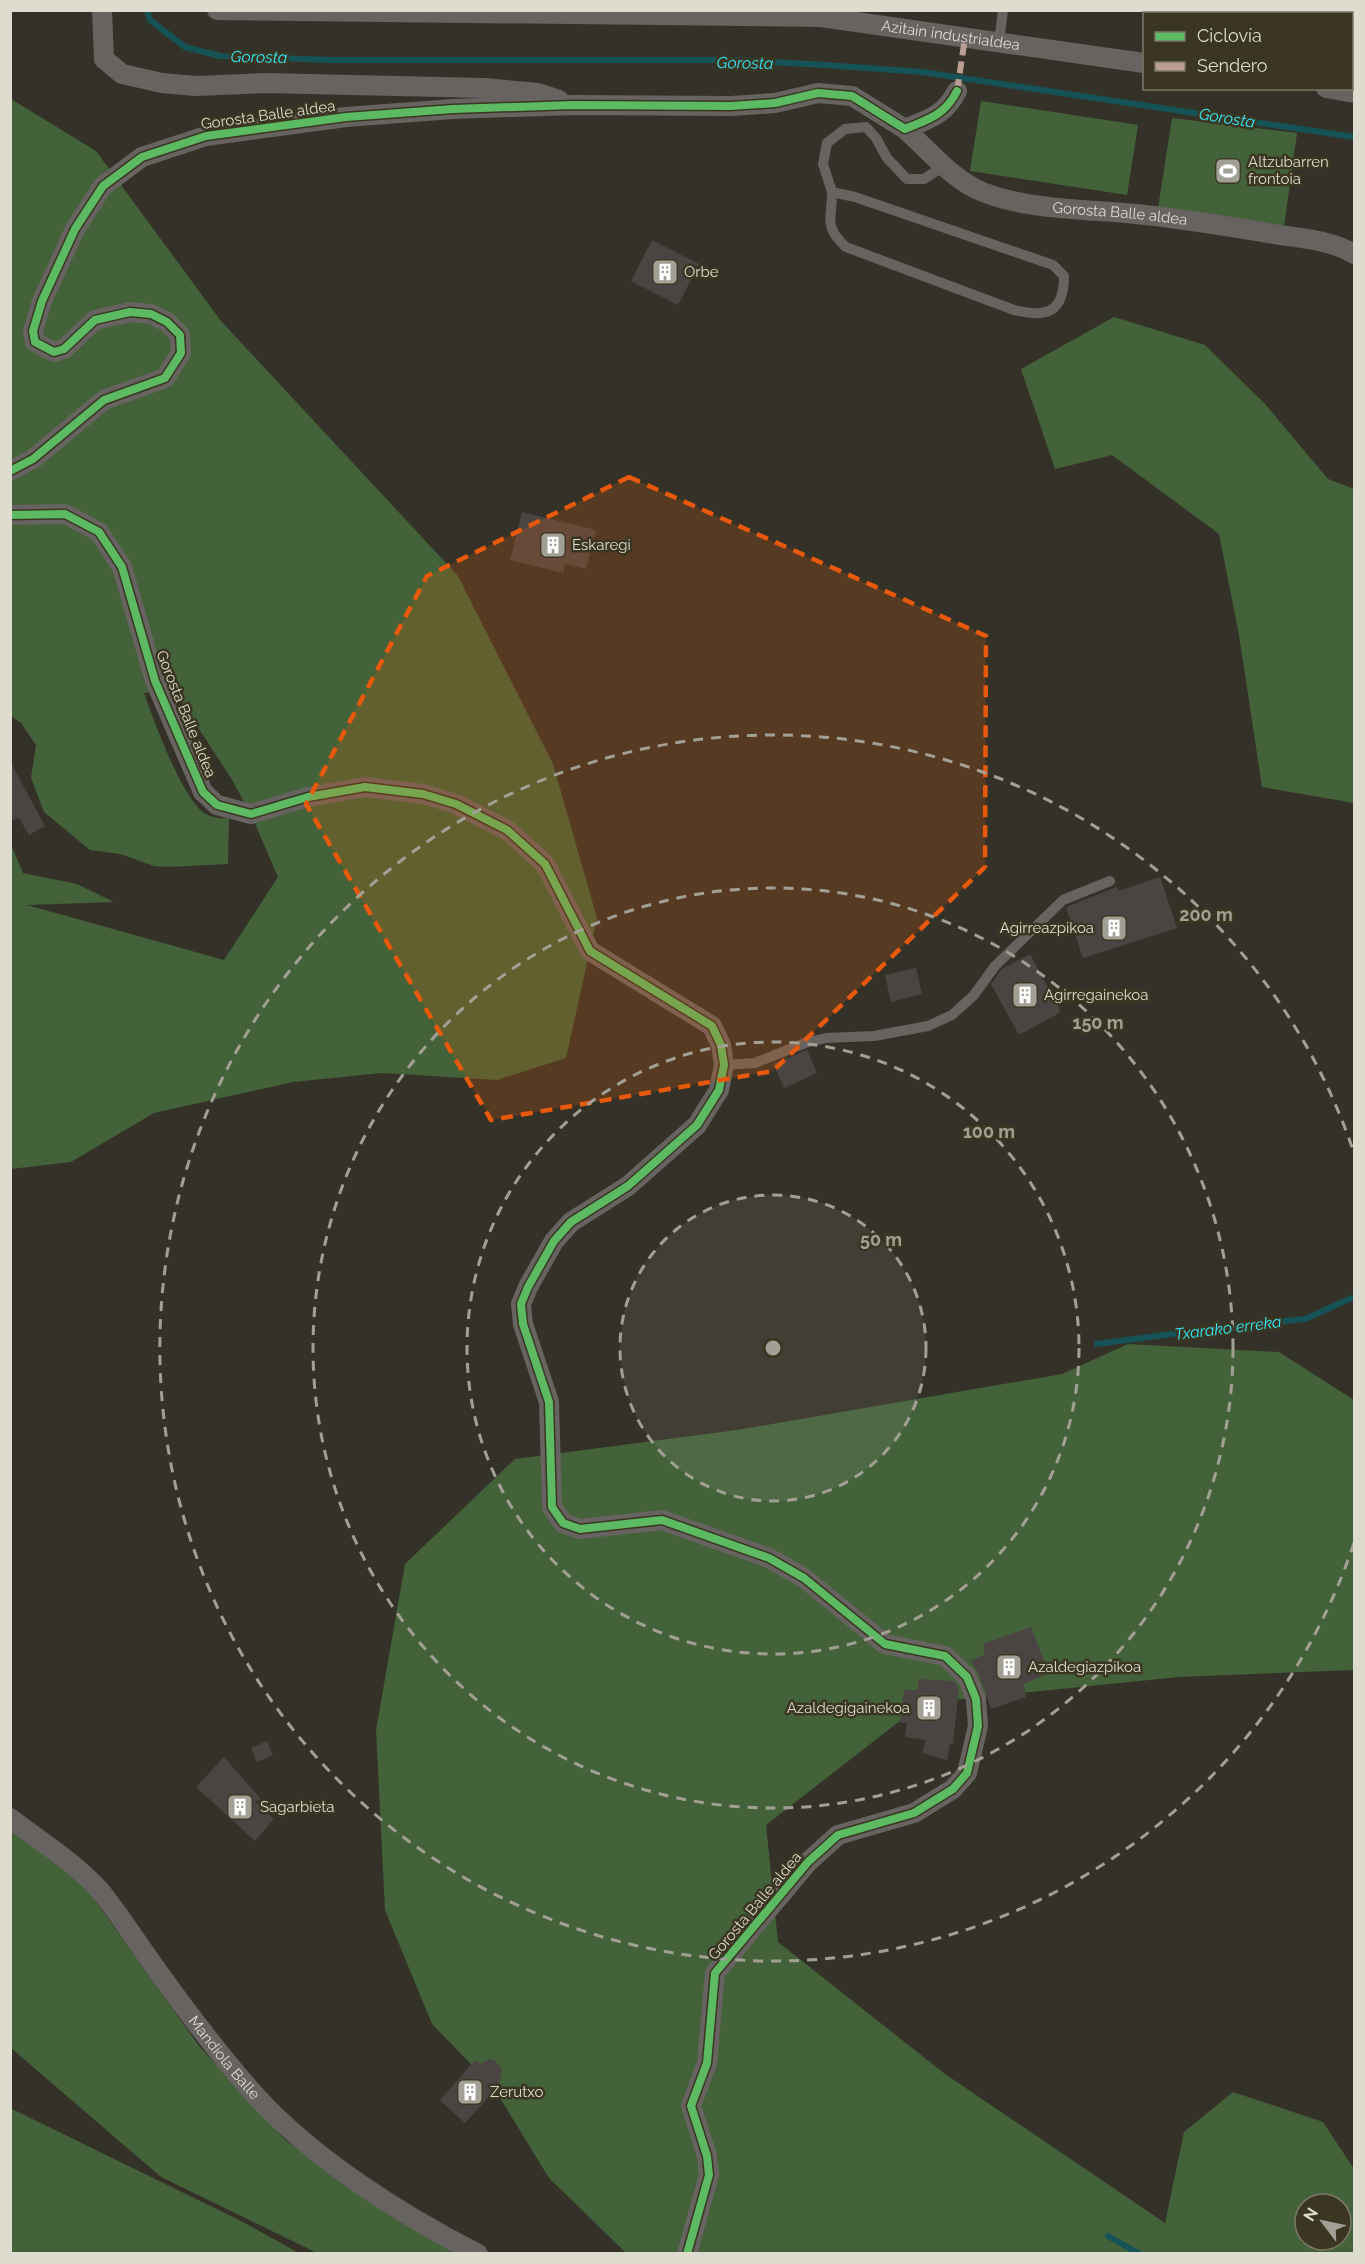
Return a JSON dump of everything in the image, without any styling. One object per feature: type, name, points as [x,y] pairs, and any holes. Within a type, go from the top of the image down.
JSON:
[{"type":"street","points":[[102,10],[104,59],[122,74],[143,80],[196,86],[265,83],[484,88],[538,93],[573,105]]},
{"type":"street","name":"Azitain industrialdea","points":[[218,10],[398,14],[821,14],[1143,63]]},
{"type":"street","points":[[1336,90],[1354,93]]},
{"type":"street","points":[[905,129],[939,114],[950,106],[957,91]]},
{"type":"street","name":"Gorosta Balle aldea","points":[[10,471],[33,459],[104,400],[165,378],[181,353],[180,336],[167,322],[151,314],[130,312],[95,320],[64,349],[54,352],[35,342],[33,331],[42,301],[75,229],[103,186],[142,158],[206,136],[346,117],[453,109],[573,105],[731,106],[775,103],[818,93],[852,96],[905,129],[944,166],[974,187],[1005,198],[1041,205],[1140,214],[1254,231],[1333,245],[1354,254]]},
{"type":"street","name":"Gorosta Balle aldea","points":[[10,515],[65,514],[99,532],[122,567],[155,681],[203,792],[217,805],[251,814],[308,797],[365,787],[423,794],[456,804],[507,830],[545,864],[590,951],[712,1026],[721,1045],[724,1065],[719,1090],[697,1125],[628,1186],[571,1222],[555,1241],[528,1287],[521,1304],[523,1324],[549,1402],[552,1507],[563,1523],[580,1529],[662,1520],[770,1558],[804,1578],[885,1644],[945,1656],[967,1677],[976,1699],[978,1726],[967,1773],[953,1789],[914,1813],[838,1835],[808,1862],[715,1973],[707,2063],[691,2106],[707,2157],[709,2175],[687,2253]]},
{"type":"street","name":"Mandiola Balle","points":[[10,1818],[80,1870],[102,1893],[189,2014],[257,2097],[282,2121],[311,2147],[394,2206],[478,2253]]},
{"type":"lane","points":[[999,42],[1003,10]]},
{"type":"lane","points":[[832,192],[855,197],[1053,265],[1064,276],[1064,288],[1060,301],[1051,311],[1030,314],[1014,310],[846,247],[834,236],[830,222],[832,192],[823,164],[827,142],[844,129],[866,127],[876,138],[887,158],[906,179],[924,179],[944,166]]},
{"type":"lane","points":[[724,1065],[755,1063],[805,1043],[826,1038],[874,1035],[928,1026],[952,1015],[974,995],[995,966],[1063,900],[1110,881]]},
{"type":"highlighted area","points":[[629,477],[986,636],[985,867],[773,1071],[491,1120],[306,804],[427,576]]},
{"type":"green space","points":[[11,99],[96,151],[221,321],[458,576],[553,764],[597,918],[566,1058],[497,1080],[382,1073],[293,1082],[154,1113],[71,1162],[11,1169],[10,842],[23,873],[77,884],[114,902],[27,905],[224,960],[278,877],[253,819],[231,778],[174,691],[144,693],[170,758],[188,794],[206,814],[217,818],[229,818],[228,864],[154,866],[120,854],[90,850],[44,812],[31,778],[36,745],[21,723],[10,715]]},
{"type":"green space","points":[[981,101],[1138,125],[1127,195],[970,171]]},
{"type":"green space","name":"Altzubarren frontoia","points":[[1172,118],[1297,133],[1284,227],[1158,208]]},
{"type":"green space","points":[[1114,317],[1205,345],[1265,404],[1328,479],[1354,489],[1354,803],[1262,787],[1239,635],[1219,534],[1112,455],[1055,469],[1021,369]]},
{"type":"green space","points":[[1128,1344],[1279,1352],[1354,1400],[1354,1670],[1179,1677],[923,1703],[766,1825],[778,1942],[945,2074],[1165,2223],[1184,2132],[1233,2092],[1323,2122],[1354,2169],[1354,2253],[626,2253],[549,2178],[494,2088],[432,2024],[385,1910],[376,1730],[405,1564],[515,1459],[737,1430],[1062,1374]]},
{"type":"green space","points":[[10,1824],[77,1875],[199,2046],[284,2139],[362,2195],[462,2253],[317,2253],[161,2177],[11,2048]]},
{"type":"green space","points":[[10,2108],[239,2220],[299,2253],[11,2253]]},
{"type":"building","name":"Orbe","points":[[652,240],[699,264],[678,305],[631,281]]},
{"type":"building","name":"Eskaregi","points":[[522,512],[596,530],[586,569],[565,564],[563,573],[510,560]]},
{"type":"building","points":[[10,761],[45,826],[29,835],[19,818],[10,821]]},
{"type":"building","name":"Agirreazpikoa","points":[[1160,877],[1177,928],[1083,958],[1066,907],[1117,887],[1119,891]]},
{"type":"building","name":"Agirregainekoa","points":[[1030,954],[1061,1012],[1019,1035],[991,984],[1002,969]]},
{"type":"building","points":[[916,968],[922,994],[891,1002],[885,975]]},
{"type":"building","points":[[807,1050],[817,1073],[784,1088],[773,1064]]},
{"type":"building","name":"Azaldegiazpikoa","points":[[1031,1627],[1049,1673],[1024,1684],[1026,1697],[991,1709],[978,1672],[970,1661],[985,1654],[983,1644]]},
{"type":"building","name":"Azaldegigainekoa","points":[[919,1679],[954,1681],[959,1688],[953,1744],[950,1744],[947,1760],[922,1753],[926,1740],[905,1737],[907,1723],[900,1723],[904,1690],[917,1690]]},
{"type":"building","points":[[267,1741],[273,1755],[257,1762],[251,1748]]},
{"type":"building","name":"Sagarbieta","points":[[224,1757],[261,1799],[255,1802],[274,1819],[255,1841],[196,1787]]},
{"type":"building","name":"Zerutxo","points":[[489,2059],[494,2060],[502,2068],[499,2086],[465,2123],[440,2100],[475,2060],[480,2064]]},
{"type":"waterway","name":"Gorosta","points":[[147,10],[150,20],[185,47],[220,56],[332,60],[737,60],[826,65],[922,72],[1354,137]]},
{"type":"waterway","name":"Txarako erreka","points":[[1097,1344],[1305,1319],[1354,1297]]},
{"type":"waterway","points":[[1108,2236],[1140,2254]]},
{"type":"marked path","points":[[957,91],[965,38]]},
{"type":"cycle path","points":[[10,471],[33,459],[104,400],[165,378],[181,353],[180,335],[167,322],[151,314],[130,312],[95,320],[64,349],[54,352],[35,342],[33,331],[42,301],[75,229],[103,186],[142,157],[206,136],[346,117],[453,109],[573,105],[731,106],[775,103],[818,93],[852,96],[905,129],[942,111],[957,91]]},
{"type":"cycle path","points":[[10,515],[65,514],[99,532],[122,567],[155,681],[203,792],[217,805],[251,814],[308,797],[365,787],[423,794],[456,804],[507,830],[545,864],[590,951],[712,1026],[721,1045],[724,1065],[719,1090],[697,1125],[628,1186],[571,1222],[554,1241],[521,1304],[523,1324],[549,1402],[552,1507],[563,1523],[580,1529],[662,1520],[769,1558],[804,1578],[885,1644],[945,1656],[967,1677],[976,1699],[978,1726],[967,1773],[953,1789],[914,1813],[838,1835],[808,1862],[715,1973],[707,2063],[691,2106],[707,2156],[709,2175],[687,2254]]},
{"type":"place","name":"Altzubarren frontoia","points":[[1228,171]]},
{"type":"place","name":"Orbe","points":[[665,272]]},
{"type":"place","name":"Eskaregi","points":[[553,545]]},
{"type":"place","name":"Agirreazpikoa","points":[[1114,928]]},
{"type":"place","name":"Agirregainekoa","points":[[1025,995]]},
{"type":"place","name":"Azaldegiazpikoa","points":[[1009,1667]]},
{"type":"place","name":"Azaldegigainekoa","points":[[929,1708]]},
{"type":"place","name":"Sagarbieta","points":[[240,1807]]},
{"type":"place","name":"Zerutxo","points":[[470,2092]]}]
